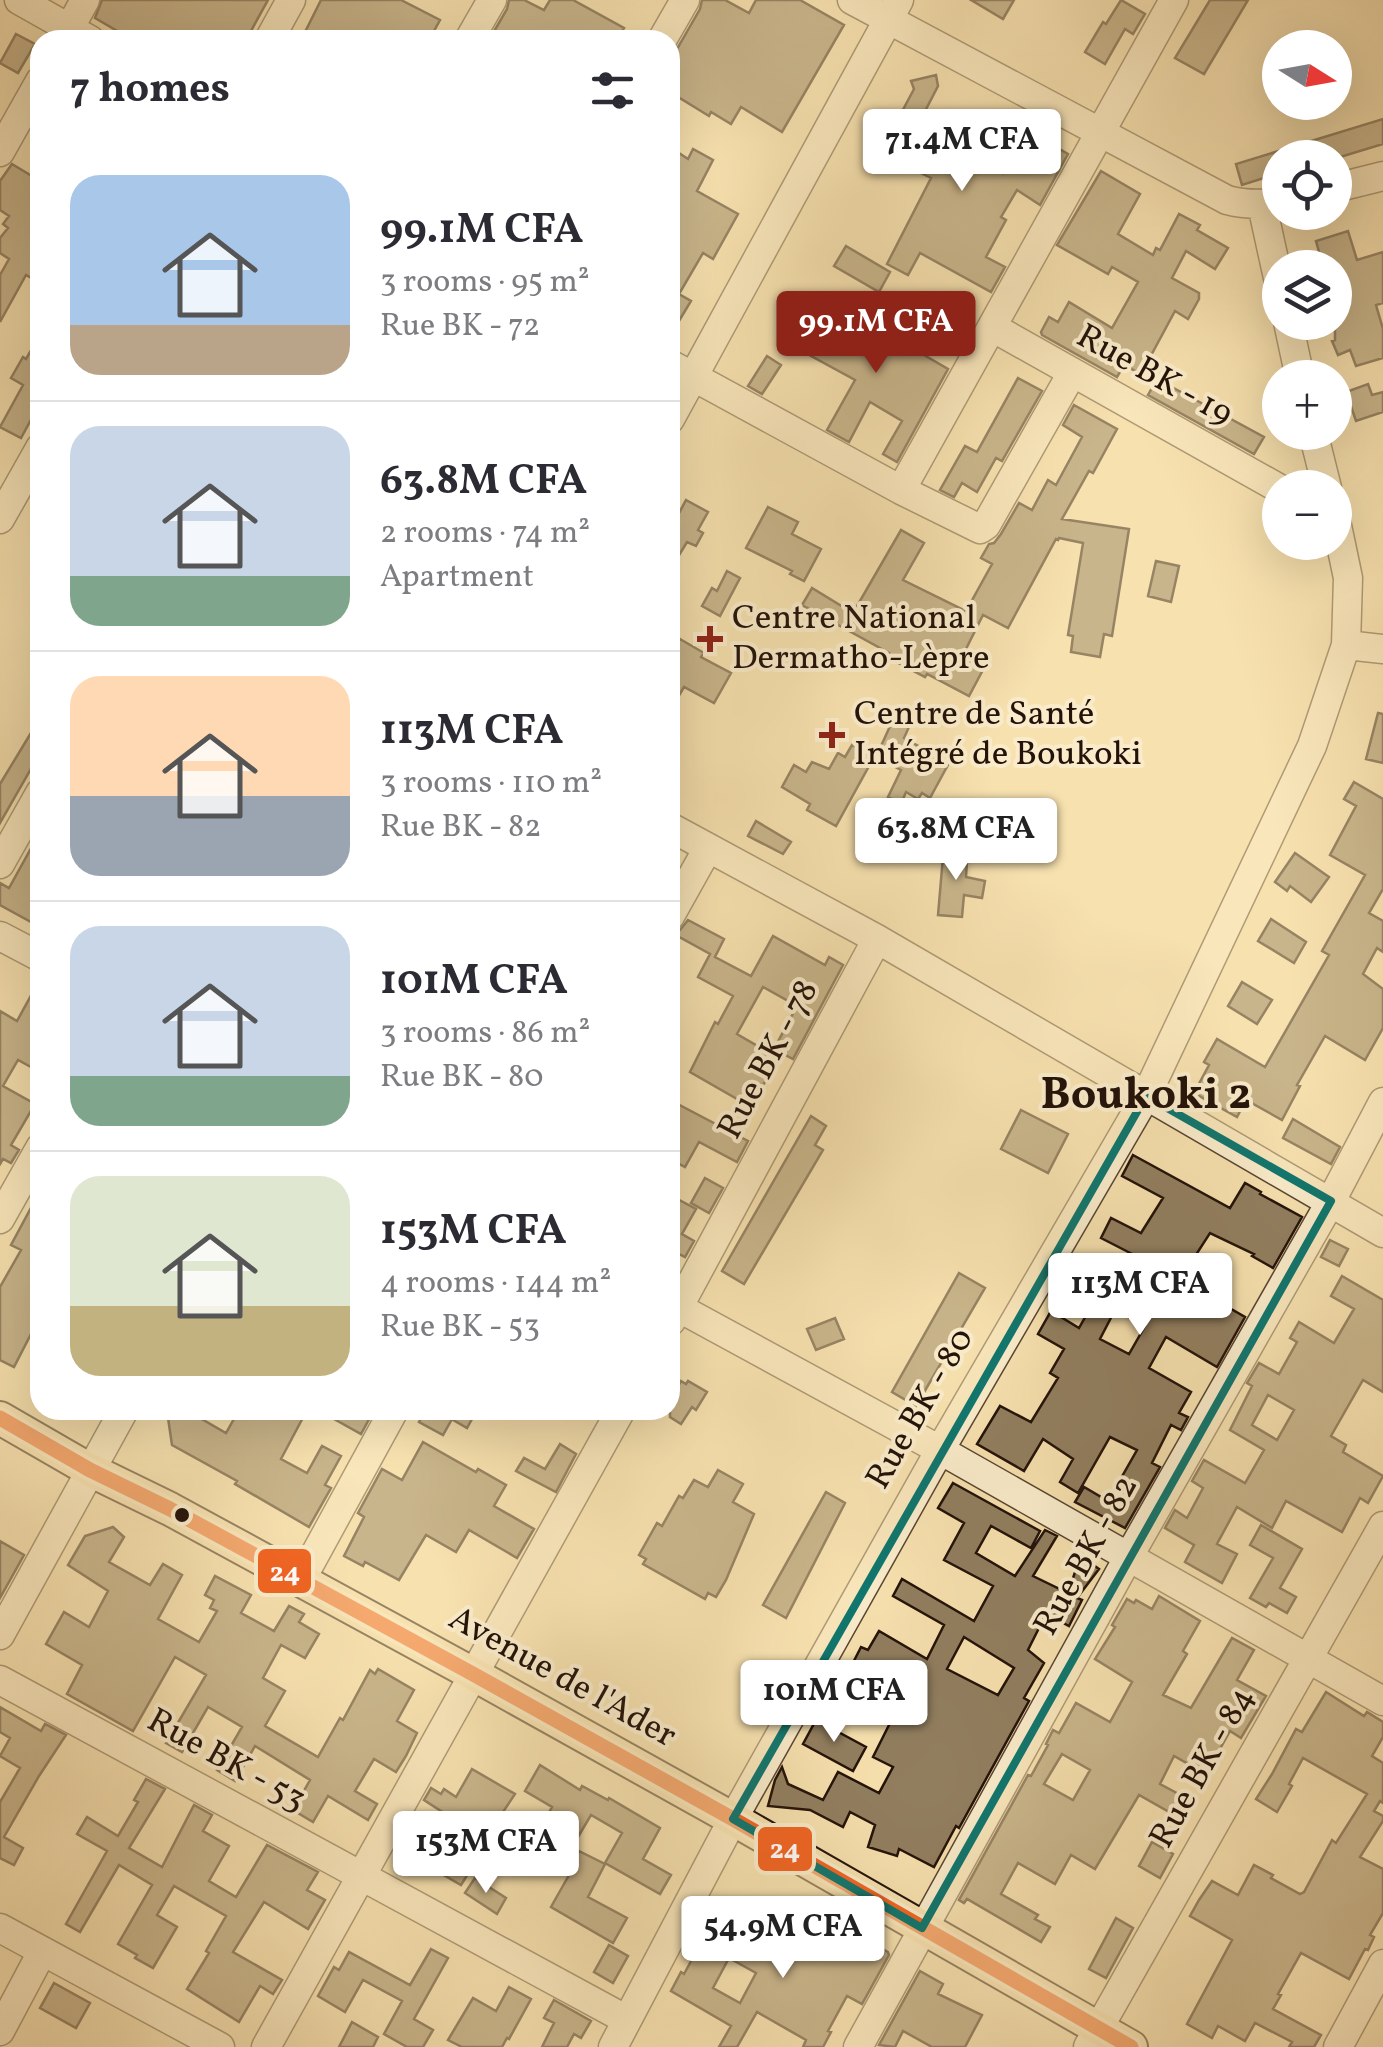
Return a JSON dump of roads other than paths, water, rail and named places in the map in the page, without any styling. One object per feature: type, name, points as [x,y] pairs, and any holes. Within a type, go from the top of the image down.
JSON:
[{"type":"main road","name":"Avenue de l'Ader","points":[[0,1418],[733,1819],[922,1928],[1094,2038],[1131,2047]]},
{"type":"street","points":[[19,0],[66,30]]},
{"type":"street","points":[[77,30],[86,0]]},
{"type":"street","points":[[274,30],[291,0]]},
{"type":"street","points":[[475,30],[492,0]]},
{"type":"street","points":[[668,30],[686,0]]},
{"type":"street","points":[[852,0],[894,10],[1099,132],[1228,200],[1262,204]]},
{"type":"street","points":[[900,490],[1174,0]]},
{"type":"street","points":[[894,10],[681,370],[900,490],[980,528],[986,525],[1072,373]]},
{"type":"street","points":[[0,152],[30,99]]},
{"type":"street","points":[[1352,184],[1383,176]]},
{"type":"street","name":"Rue BK - 19","points":[[992,327],[1262,479]]},
{"type":"street","points":[[0,519],[21,475]]},
{"type":"street","name":"Rue BK - 80","points":[[613,2047],[733,1819],[940,1450],[1146,1096],[1312,746],[1346,645],[1348,578],[1344,560]]},
{"type":"street","points":[[1346,645],[1383,649]]},
{"type":"street","points":[[0,864],[30,811]]},
{"type":"street","points":[[680,833],[877,939],[1383,1232]]},
{"type":"street","points":[[680,898],[708,848]]},
{"type":"street","points":[[0,936],[30,952]]},
{"type":"street","name":"Rue BK - 78","points":[[680,1298],[877,939]]},
{"type":"street","name":"Rue BK - 82","points":[[858,2047],[1383,1102]]},
{"type":"street","points":[[0,1220],[30,1166]]},
{"type":"street","points":[[680,1315],[940,1450],[1383,1701]]},
{"type":"street","points":[[0,1635],[118,1420]]},
{"type":"street","points":[[301,1580],[389,1420]]},
{"type":"street","points":[[266,2047],[615,1420]]},
{"type":"street","name":"Rue BK - 84","points":[[1094,2038],[1383,1526]]},
{"type":"street","name":"Rue BK - 53","points":[[0,1680],[627,2020]]},
{"type":"street","points":[[0,1928],[220,2047]]},
{"type":"street","points":[[0,2031],[42,1952]]},
{"type":"street","points":[[1338,2047],[1383,1964]]},
{"type":"place","name":"Centre National Dermatho-Lèpre","points":[[710,639]]},
{"type":"place","name":"Centre de Santé Intégré de Boukoki","points":[[832,735]]},
{"type":"district","name":"Boukoki 2","points":[[1146,1096]]}]
